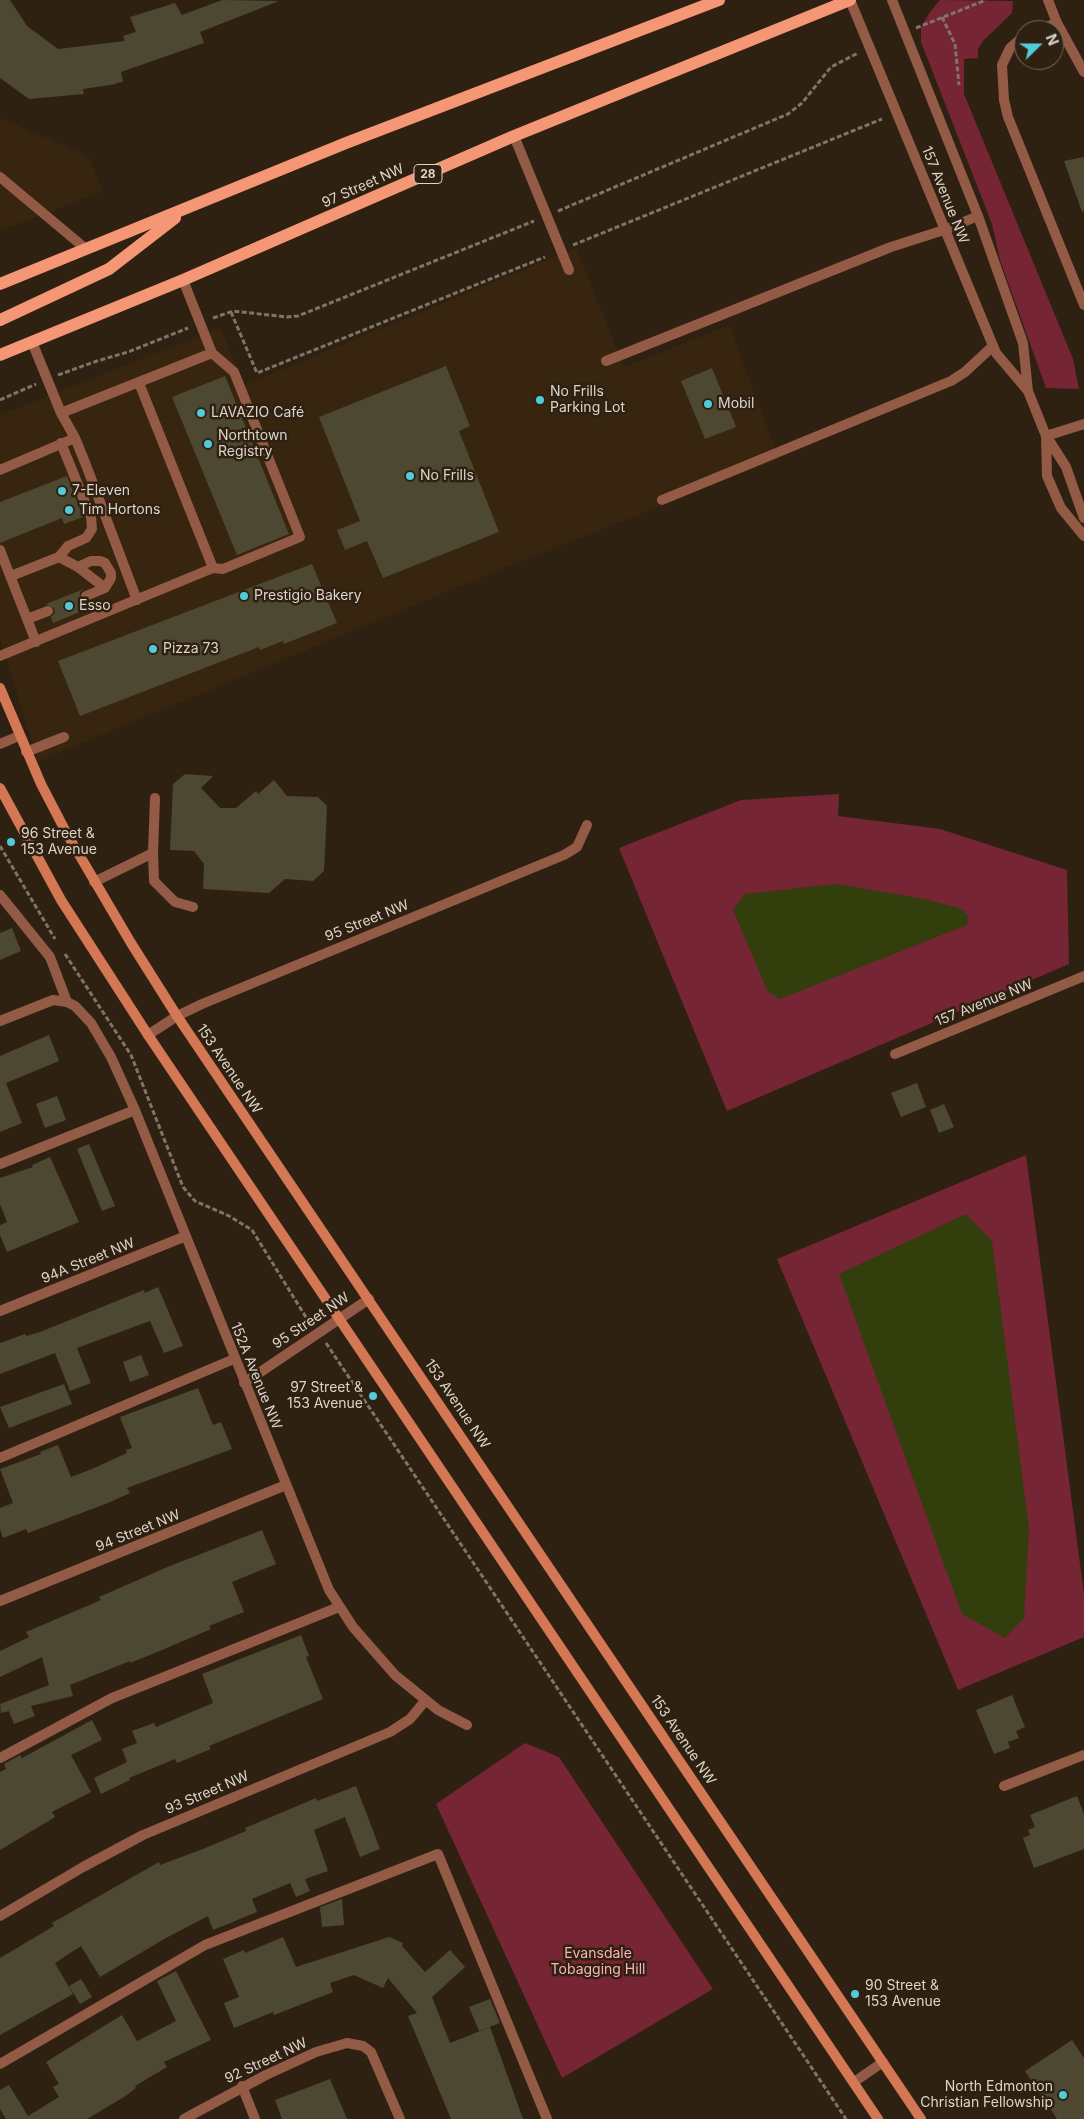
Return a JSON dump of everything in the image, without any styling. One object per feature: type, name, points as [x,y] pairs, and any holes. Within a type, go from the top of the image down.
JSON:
[{"type":"main road","points":[[0,284],[266,176],[719,0]]},
{"type":"main road","name":"97 Street NW","points":[[2,356],[183,280],[514,136],[850,0]]},
{"type":"main road","points":[[0,320],[109,270],[138,249],[184,210]]},
{"type":"main road","name":"153 Avenue NW","points":[[0,688],[19,736],[45,792],[94,882],[177,1016],[920,2119]]},
{"type":"main road","points":[[0,788],[61,900],[148,1035],[878,2119]]},
{"type":"street","name":"157 Avenue NW","points":[[850,0],[996,353],[1028,391]]},
{"type":"street","name":"157 Avenue NW","points":[[892,0],[978,216],[1023,343],[1028,391],[1046,436],[1066,467],[1084,518]]},
{"type":"street","points":[[1048,0],[1056,20]]},
{"type":"street","points":[[1064,36],[1084,72]]},
{"type":"street","points":[[1014,45],[1010,48],[1002,65],[1004,100],[1008,117],[1084,305]]},
{"type":"street","points":[[514,136],[569,270]]},
{"type":"street","points":[[0,177],[86,249]]},
{"type":"street","points":[[606,361],[891,247],[944,230],[978,216]]},
{"type":"street","points":[[0,656],[214,568],[223,568],[300,537],[234,372],[212,353],[183,280]]},
{"type":"street","points":[[32,342],[61,413],[75,438],[137,600]]},
{"type":"street","points":[[662,500],[951,381],[965,372],[993,346]]},
{"type":"street","points":[[61,413],[212,353]]},
{"type":"street","points":[[139,383],[214,568]]},
{"type":"street","points":[[1046,436],[1084,424]]},
{"type":"street","name":"157 Avenue NW","points":[[1046,436],[1048,476],[1061,508],[1084,536]]},
{"type":"street","points":[[0,470],[75,438]]},
{"type":"street","points":[[11,576],[59,558],[68,546],[90,534],[92,522],[61,444]]},
{"type":"street","points":[[0,550],[36,642]]},
{"type":"street","points":[[59,558],[78,567],[105,588]]},
{"type":"street","points":[[78,567],[91,561],[105,562],[111,573],[111,578],[105,588],[86,596]]},
{"type":"street","points":[[27,619],[48,611]]},
{"type":"street","points":[[0,744],[19,736]]},
{"type":"street","points":[[26,752],[64,737]]},
{"type":"street","points":[[155,798],[154,881],[174,902],[193,907]]},
{"type":"street","name":"95 Street NW","points":[[148,1035],[177,1016],[202,1004],[564,855],[577,846],[587,825]]},
{"type":"street","points":[[94,882],[153,853]]},
{"type":"street","points":[[0,895],[50,957],[66,1002],[53,1000],[0,1021]]},
{"type":"street","name":"157 Avenue NW","points":[[894,1054],[1084,976]]},
{"type":"street","name":"152A Avenue NW","points":[[66,1002],[83,1013],[91,1022],[135,1110],[321,1574],[339,1607],[384,1664],[425,1701],[467,1725]]},
{"type":"street","points":[[0,1164],[135,1110]]},
{"type":"street","name":"94A Street NW","points":[[0,1311],[186,1236]]},
{"type":"street","name":"95 Street NW","points":[[244,1383],[369,1299]]},
{"type":"street","points":[[0,1458],[234,1359]]},
{"type":"street","name":"94 Street NW","points":[[0,1601],[286,1485]]},
{"type":"street","points":[[0,1758],[112,1698],[339,1607]]},
{"type":"street","name":"93 Street NW","points":[[0,1916],[90,1862],[143,1835],[390,1732],[410,1719],[425,1701]]},
{"type":"street","points":[[1004,1786],[1084,1755]]},
{"type":"street","points":[[0,2064],[205,1945],[438,1854],[547,2119]]},
{"type":"street","name":"92 Street NW","points":[[184,2119],[242,2086],[336,2045],[347,2043],[363,2046],[376,2061],[400,2119]]},
{"type":"street","points":[[854,2082],[883,2062]]},
{"type":"street","points":[[242,2086],[255,2119]]},
{"type":"path","points":[[925,24],[986,0]]},
{"type":"path","points":[[942,17],[956,44],[959,85]]},
{"type":"path","points":[[564,209],[788,114],[802,103],[831,67],[858,53]]},
{"type":"path","points":[[573,245],[882,119]]},
{"type":"path","points":[[216,317],[231,312],[287,317],[298,316],[535,221]]},
{"type":"path","points":[[231,312],[257,373],[545,257]]},
{"type":"path","points":[[66,372],[128,352],[186,328]]},
{"type":"path","points":[[0,400],[29,387]]},
{"type":"path","points":[[0,846],[32,904],[57,942]]},
{"type":"path","points":[[62,949],[131,1055],[183,1187],[188,1195],[201,1205],[229,1216],[252,1230],[309,1321]]},
{"type":"path","points":[[330,1348],[846,2119]]},
{"type":"shaded area","points":[[0,118],[88,156],[103,191],[0,231]]},
{"type":"shaded area","points":[[576,248],[624,367],[729,325],[779,459],[504,568],[38,761],[0,639],[0,415],[220,328],[245,385]]},
{"type":"shaded area","points":[[837,884],[925,899],[962,909],[968,916],[967,925],[780,999],[768,992],[733,910],[745,894]]},
{"type":"shaded area","points":[[966,1214],[992,1241],[1029,1529],[1024,1618],[1005,1638],[962,1614],[839,1274]]},
{"type":"green space","points":[[940,0],[1013,1],[1012,13],[983,41],[978,49],[978,58],[964,59],[964,94],[1073,359],[1079,389],[1046,388],[1000,260],[992,224],[921,42],[921,27]]},
{"type":"green space","points":[[839,794],[838,816],[940,829],[1067,870],[1069,964],[727,1111],[619,848],[741,800]]},
{"type":"green space","points":[[1026,1155],[1084,1594],[1084,1637],[958,1690],[777,1259]]},
{"type":"green space","name":"Evansdale Tobagging Hill","points":[[525,1743],[559,1757],[713,1989],[562,2078],[436,1804]]},
{"type":"building","points":[[0,0],[10,0],[27,26],[58,49],[125,41],[123,36],[136,32],[130,17],[175,3],[182,15],[222,0],[279,1],[200,32],[204,43],[121,72],[123,82],[83,89],[84,94],[29,99],[0,78]]},
{"type":"building","points":[[1084,157],[1084,211],[1082,212],[1064,161]]},
{"type":"building","name":"No Frills","points":[[446,366],[470,426],[459,431],[499,532],[383,578],[367,541],[345,550],[337,530],[360,521],[319,417]]},
{"type":"building","name":"Mobil","points":[[712,368],[736,427],[705,439],[681,381]]},
{"type":"building","points":[[225,376],[289,534],[237,555],[172,397]]},
{"type":"building","points":[[67,476],[83,517],[64,524],[62,518],[0,543],[0,502]]},
{"type":"building","points":[[312,564],[337,623],[284,644],[283,641],[260,650],[259,647],[80,716],[58,661]]},
{"type":"building","name":"Esso","points":[[84,589],[80,592],[80,598],[85,603],[89,602],[92,607],[53,623],[51,617],[55,613],[54,608],[46,604]]},
{"type":"building","points":[[185,774],[213,776],[201,788],[220,808],[236,808],[256,791],[258,794],[274,780],[287,796],[318,797],[327,806],[324,871],[313,881],[285,879],[269,893],[203,889],[204,864],[194,851],[170,850],[173,784]]},
{"type":"building","points":[[12,928],[21,951],[0,960],[0,933]]},
{"type":"building","points":[[49,1035],[59,1061],[6,1083],[22,1123],[0,1132],[0,1056]]},
{"type":"building","points":[[917,1083],[926,1107],[901,1117],[891,1093]]},
{"type":"building","points":[[57,1096],[66,1120],[45,1128],[36,1104]]},
{"type":"building","points":[[944,1104],[954,1127],[939,1133],[930,1110]]},
{"type":"building","points":[[89,1144],[115,1206],[102,1211],[77,1149]]},
{"type":"building","points":[[50,1157],[79,1222],[7,1252],[0,1235],[0,1225],[7,1222],[0,1204],[0,1178],[33,1167],[32,1165]]},
{"type":"building","points":[[158,1287],[183,1346],[164,1353],[150,1321],[77,1348],[91,1383],[70,1391],[55,1353],[0,1374],[0,1343],[25,1334],[26,1336],[40,1332],[144,1290],[145,1293]]},
{"type":"building","points":[[141,1355],[149,1375],[130,1382],[123,1362]]},
{"type":"building","points":[[64,1384],[72,1404],[9,1428],[0,1407]]},
{"type":"building","points":[[198,1388],[213,1425],[221,1422],[232,1449],[127,1488],[130,1493],[108,1503],[28,1533],[26,1529],[3,1538],[0,1529],[0,1508],[13,1503],[0,1469],[41,1454],[40,1452],[58,1445],[71,1477],[92,1469],[127,1453],[126,1450],[132,1448],[120,1417]]},
{"type":"building","points":[[262,1530],[276,1564],[232,1582],[244,1612],[209,1626],[211,1629],[155,1653],[70,1685],[73,1696],[31,1706],[35,1716],[14,1724],[9,1711],[1,1713],[0,1704],[49,1685],[42,1657],[0,1677],[0,1651],[29,1637],[26,1632],[101,1600],[99,1597],[170,1566]]},
{"type":"building","points":[[301,1635],[309,1656],[306,1657],[323,1699],[209,1746],[211,1749],[177,1763],[175,1759],[129,1778],[130,1780],[101,1794],[94,1778],[127,1762],[122,1749],[137,1743],[132,1731],[154,1723],[156,1727],[213,1703],[202,1674]]},
{"type":"building","points":[[1012,1695],[1025,1727],[1016,1731],[1019,1738],[1008,1742],[1010,1748],[994,1754],[976,1710]]},
{"type":"building","points":[[92,1720],[102,1740],[71,1755],[91,1792],[52,1812],[55,1817],[0,1850],[0,1772],[6,1769],[4,1764],[20,1755],[22,1758]]},
{"type":"building","points":[[356,1786],[380,1849],[360,1857],[345,1817],[314,1830],[328,1871],[305,1879],[310,1891],[296,1897],[290,1883],[252,1899],[257,1912],[213,1930],[208,1916],[100,1977],[81,1946],[55,1963],[73,1994],[0,2035],[0,1958],[54,1926],[52,1923],[159,1862],[160,1865],[203,1849],[246,1831],[245,1828],[316,1798],[317,1801]]},
{"type":"building","points":[[1077,1796],[1084,1814],[1084,1849],[1034,1868],[1023,1838],[1030,1835],[1028,1830],[1035,1827],[1030,1815]]},
{"type":"building","points":[[342,1899],[344,1925],[322,1927],[320,1907]]},
{"type":"building","points":[[283,1937],[296,1967],[389,1937],[403,1943],[402,1946],[425,1972],[450,1950],[465,1967],[432,1997],[450,2043],[490,2027],[523,2119],[451,2119],[408,2016],[417,2013],[388,1978],[383,1988],[354,1975],[330,1983],[333,1992],[274,2015],[273,2012],[234,2028],[224,2003],[239,1997],[223,1959],[244,1950],[245,1953]]},
{"type":"building","points":[[176,1971],[211,2040],[164,2062],[167,2067],[135,2086],[136,2088],[124,2097],[87,2119],[6,2119],[0,2109],[0,2090],[9,2085],[28,2116],[59,2097],[53,2087],[59,2084],[46,2062],[122,2015],[137,2041],[176,2021],[157,1981]]},
{"type":"building","points":[[81,1979],[92,1997],[80,2004],[69,1986]]},
{"type":"building","points":[[490,1999],[500,2023],[479,2031],[469,2007]]},
{"type":"building","name":"North Edmonton Christian Fellowship","points":[[1072,2040],[1084,2058],[1084,2119],[1057,2119],[1025,2071]]},
{"type":"building","points":[[330,2079],[347,2119],[282,2119],[275,2100]]},
{"type":"place","name":"No Frills Parking Lot","points":[[540,400]]},
{"type":"place","name":"Mobil","points":[[708,404]]},
{"type":"place","name":"LAVAZIO Café","points":[[201,413]]},
{"type":"place","name":"Northtown Registry","points":[[208,444]]},
{"type":"place","name":"No Frills","points":[[410,476]]},
{"type":"place","name":"7-Eleven","points":[[62,491]]},
{"type":"place","name":"Tim Hortons","points":[[69,510]]},
{"type":"place","name":"Prestigio Bakery","points":[[244,596]]},
{"type":"place","name":"Esso","points":[[69,606]]},
{"type":"place","name":"Pizza 73","points":[[153,649]]},
{"type":"place","name":"96 Street & 153 Avenue","points":[[11,842]]},
{"type":"place","name":"97 Street & 153 Avenue","points":[[373,1396]]},
{"type":"place","name":"90 Street & 153 Avenue","points":[[855,1994]]},
{"type":"place","name":"North Edmonton Christian Fellowship","points":[[1063,2095]]}]
